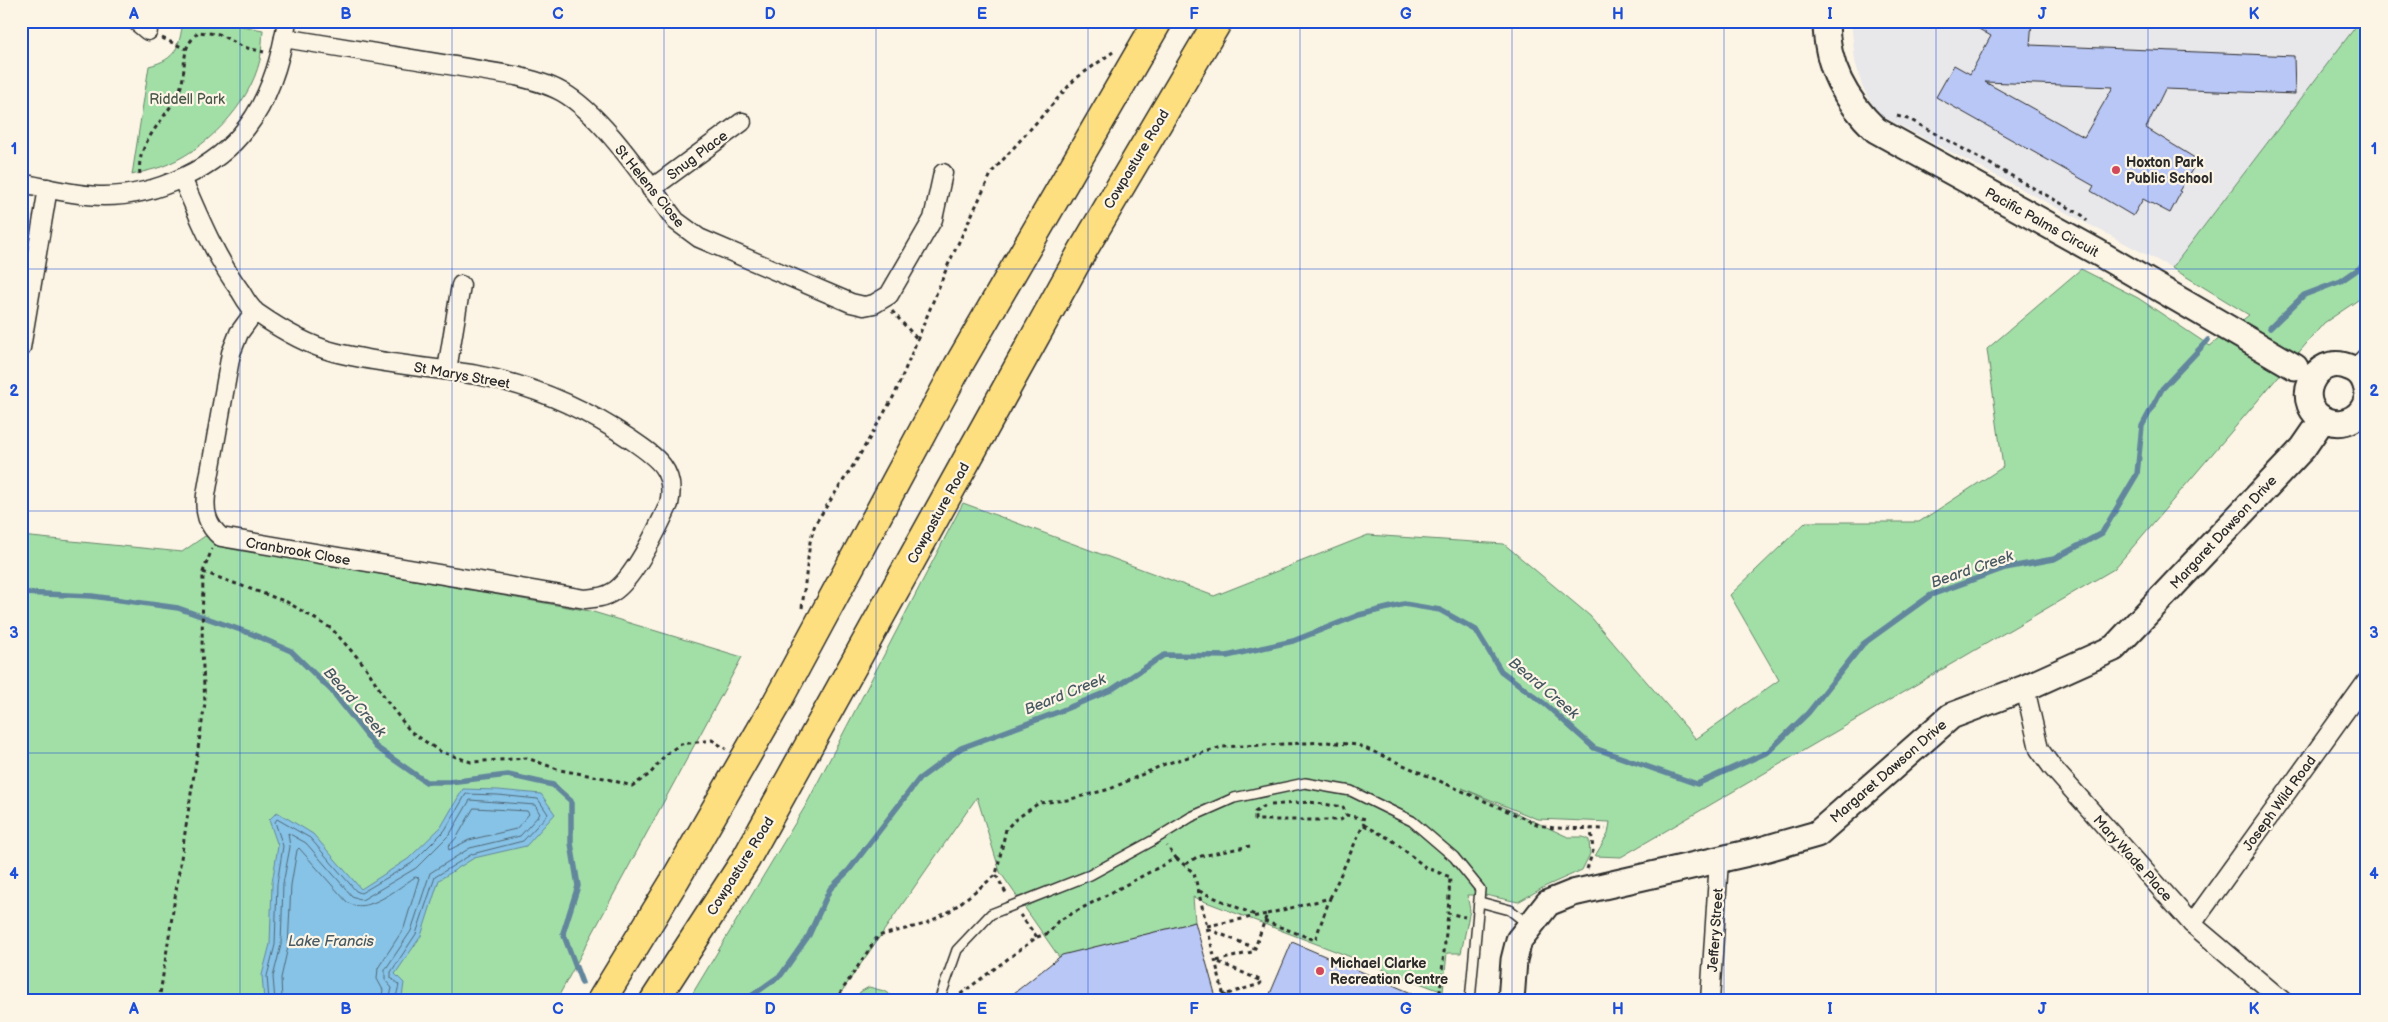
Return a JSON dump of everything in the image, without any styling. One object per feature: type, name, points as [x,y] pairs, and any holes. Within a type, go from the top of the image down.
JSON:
[{"type":"main road","points":[[601,1001],[675,880],[776,704],[958,366],[1158,21]]},
{"type":"main road","name":"Cowpasture Road","points":[[654,1001],[746,860],[1083,250],[1218,21]]},
{"type":"street","name":"Pacific Palms Circuit","points":[[1826,21],[1832,63],[1843,90],[1857,111],[1876,130],[2097,252],[2303,373]]},
{"type":"street","points":[[21,183],[104,196],[144,190],[182,178],[198,170],[222,153],[247,128],[268,90],[285,30]]},
{"type":"street","name":"St Helens Close","points":[[285,30],[516,76],[539,82],[562,92],[582,105],[598,121],[676,221],[699,238],[851,303],[864,306],[882,300]]},
{"type":"street","name":"Snug Place","points":[[652,189],[742,122]]},
{"type":"street","points":[[882,300],[894,286],[933,219],[943,173]]},
{"type":"street","name":"St Marys Street","points":[[182,178],[219,260],[255,311],[291,334],[332,352],[447,370],[519,385],[571,405],[619,431],[658,460],[667,472],[672,492],[669,504],[633,571],[624,583],[612,593]]},
{"type":"street","points":[[21,348],[48,188]]},
{"type":"street","points":[[447,370],[461,285]]},
{"type":"street","points":[[221,536],[208,522],[205,506],[206,495],[231,353],[239,333],[255,311]]},
{"type":"street","points":[[2331,364],[2344,364],[2365,387],[2360,413],[2352,420],[2342,423],[2323,419],[2311,406],[2303,373],[2320,370],[2331,364]]},
{"type":"street","name":"Margaret Dawson Drive","points":[[1511,1001],[1514,960],[1520,940],[1548,903],[1573,893],[1719,860],[1817,834],[1951,716],[2025,688],[2114,648],[2303,448],[2323,419]]},
{"type":"street","name":"Cranbrook Close","points":[[221,536],[572,598],[598,598],[612,593]]},
{"type":"street","name":"Joseph Wild Road","points":[[2192,924],[2367,681]]},
{"type":"street","name":"Mary Wade Place","points":[[2025,688],[2039,749],[2192,924],[2283,1001]]},
{"type":"street","name":"Jeffery Street","points":[[1710,1001],[1719,860]]},
{"type":"lane","points":[[939,1001],[957,950],[991,914],[1090,875],[1191,817],[1234,798],[1305,783],[1351,791],[1412,821],[1454,857],[1480,889],[1470,1001]]},
{"type":"lane","points":[[1480,902],[1510,910],[1530,925]]},
{"type":"path","points":[[142,26],[186,49]]},
{"type":"path","points":[[144,190],[139,166],[144,146],[173,104],[181,87],[186,49],[198,32],[219,34],[243,47],[279,56]]},
{"type":"path","points":[[801,613],[810,542],[815,524],[858,458],[895,394],[948,265],[992,172],[1075,79],[1121,46]]},
{"type":"path","points":[[882,300],[918,340]]},
{"type":"path","points":[[159,1001],[205,703],[202,650],[204,572],[207,559],[221,536]]},
{"type":"path","points":[[204,572],[287,602],[332,629],[365,666],[389,704],[410,731],[439,751],[447,754],[471,762],[527,758],[560,770],[604,778],[632,786],[650,774],[666,754],[682,744],[712,740],[727,750]]},
{"type":"path","points":[[722,758],[731,742]]},
{"type":"path","points":[[1309,802],[1343,807],[1346,814],[1341,820],[1266,821],[1255,820],[1254,816],[1258,809],[1266,806],[1309,802]]},
{"type":"path","points":[[1264,921],[1315,940],[1330,898],[1343,874],[1374,802]]},
{"type":"path","points":[[1346,814],[1366,819]]},
{"type":"path","points":[[1364,825],[1392,840],[1425,867],[1450,877],[1439,1001]]},
{"type":"path","points":[[1170,840],[1166,843],[1176,858],[1186,864],[1194,873],[1225,1001]]},
{"type":"path","points":[[1186,864],[1198,857],[1250,846]]},
{"type":"path","points":[[952,1001],[1037,937],[1049,933],[1058,921],[1176,858]]},
{"type":"path","points":[[996,875],[1013,905],[1037,937]]},
{"type":"path","points":[[1198,891],[1257,916]]},
{"type":"path","points":[[1208,927],[1330,898]]},
{"type":"path","points":[[1448,913],[1478,919]]},
{"type":"path","points":[[1216,961],[1252,952],[1267,914]]},
{"type":"path","points":[[1208,927],[1254,948]]},
{"type":"path","points":[[1216,961],[1262,981],[1260,984],[1224,995]]},
{"type":"path","points":[[1224,995],[1239,1001]]},
{"type":"shaded area","name":"Hoxton Park Public School","points":[[1851,21],[2360,21],[2172,268],[1878,114],[1862,86],[1855,61]]},
{"type":"green space","name":"Riddell Park","points":[[183,21],[215,21],[263,30],[260,60],[246,94],[223,125],[209,138],[177,160],[161,167],[132,175],[149,66],[166,60],[175,51]]},
{"type":"green space","points":[[2360,21],[2367,21],[2367,294],[2324,323],[2114,569],[1621,857],[1595,856],[1608,834],[1610,822],[1537,819],[1462,788],[1568,837],[1583,837],[1589,840],[1590,854],[1582,870],[1546,886],[1518,902],[1485,895],[1467,895],[1470,910],[1461,953],[1447,953],[1443,992],[1193,897],[1195,922],[1059,957],[1000,872],[977,797],[835,1001],[688,1001],[806,805],[963,503],[1214,596],[1368,535],[1504,544],[1590,616],[1696,739],[1779,680],[1730,595],[1806,522],[1919,522],[2003,467],[1987,349],[2081,269],[2138,298],[2210,346],[2249,315],[2172,268]]},
{"type":"green space","points":[[21,536],[182,552],[205,536],[232,548],[590,611],[742,657],[556,1001],[21,1001]]},
{"type":"green space","points":[[869,987],[884,991],[899,1001],[855,1001],[860,992]]},
{"type":"water","name":"Lake Francis","points":[[463,789],[541,794],[555,814],[526,846],[474,858],[439,880],[421,936],[395,974],[404,983],[402,997],[398,1001],[264,1001],[262,975],[270,944],[272,883],[278,846],[269,820],[277,812],[313,834],[361,889],[408,859],[441,827]]},
{"type":"building","points":[[1965,21],[2032,21],[2030,45],[2294,56],[2295,94],[2165,89],[2146,128],[2198,160],[2179,191],[2181,192],[2170,213],[2143,199],[2133,216],[2091,191],[2094,186],[1936,97],[1954,65],[1970,74],[1991,36]],"holes":[[[1985,82],[2113,87],[2084,137]]]},
{"type":"building","points":[[1195,922],[1217,1001],[1004,1001],[1062,955]]},
{"type":"building","name":"Michael Clarke Recreation Centre","points":[[1292,942],[1430,1001],[1267,1001]]},
{"type":"waterway","name":"Beard Creek","points":[[2270,328],[2304,295],[2341,281],[2367,263]]},
{"type":"waterway","name":"Beard Creek","points":[[732,1001],[747,999],[781,975],[809,935],[830,889],[849,870],[919,779],[961,748],[1111,690],[1164,655],[1227,656],[1293,641],[1359,615],[1404,604],[1440,610],[1476,630],[1501,671],[1546,705],[1594,748],[1697,784],[1768,752],[1808,713],[1863,644],[1931,595],[2005,568],[2054,559],[2102,533],[2137,474],[2142,426],[2162,389],[2208,340]]},
{"type":"waterway","name":"Beard Creek","points":[[21,593],[92,596],[178,608],[252,634],[291,651],[332,691],[376,747],[426,782],[449,782],[508,775],[553,785],[571,801],[571,843],[578,886],[563,933],[582,983]]},
{"type":"place","name":"Hoxton Park Public School","points":[[2116,170]]},
{"type":"place","name":"Michael Clarke Recreation Centre","points":[[1320,971]]}]
